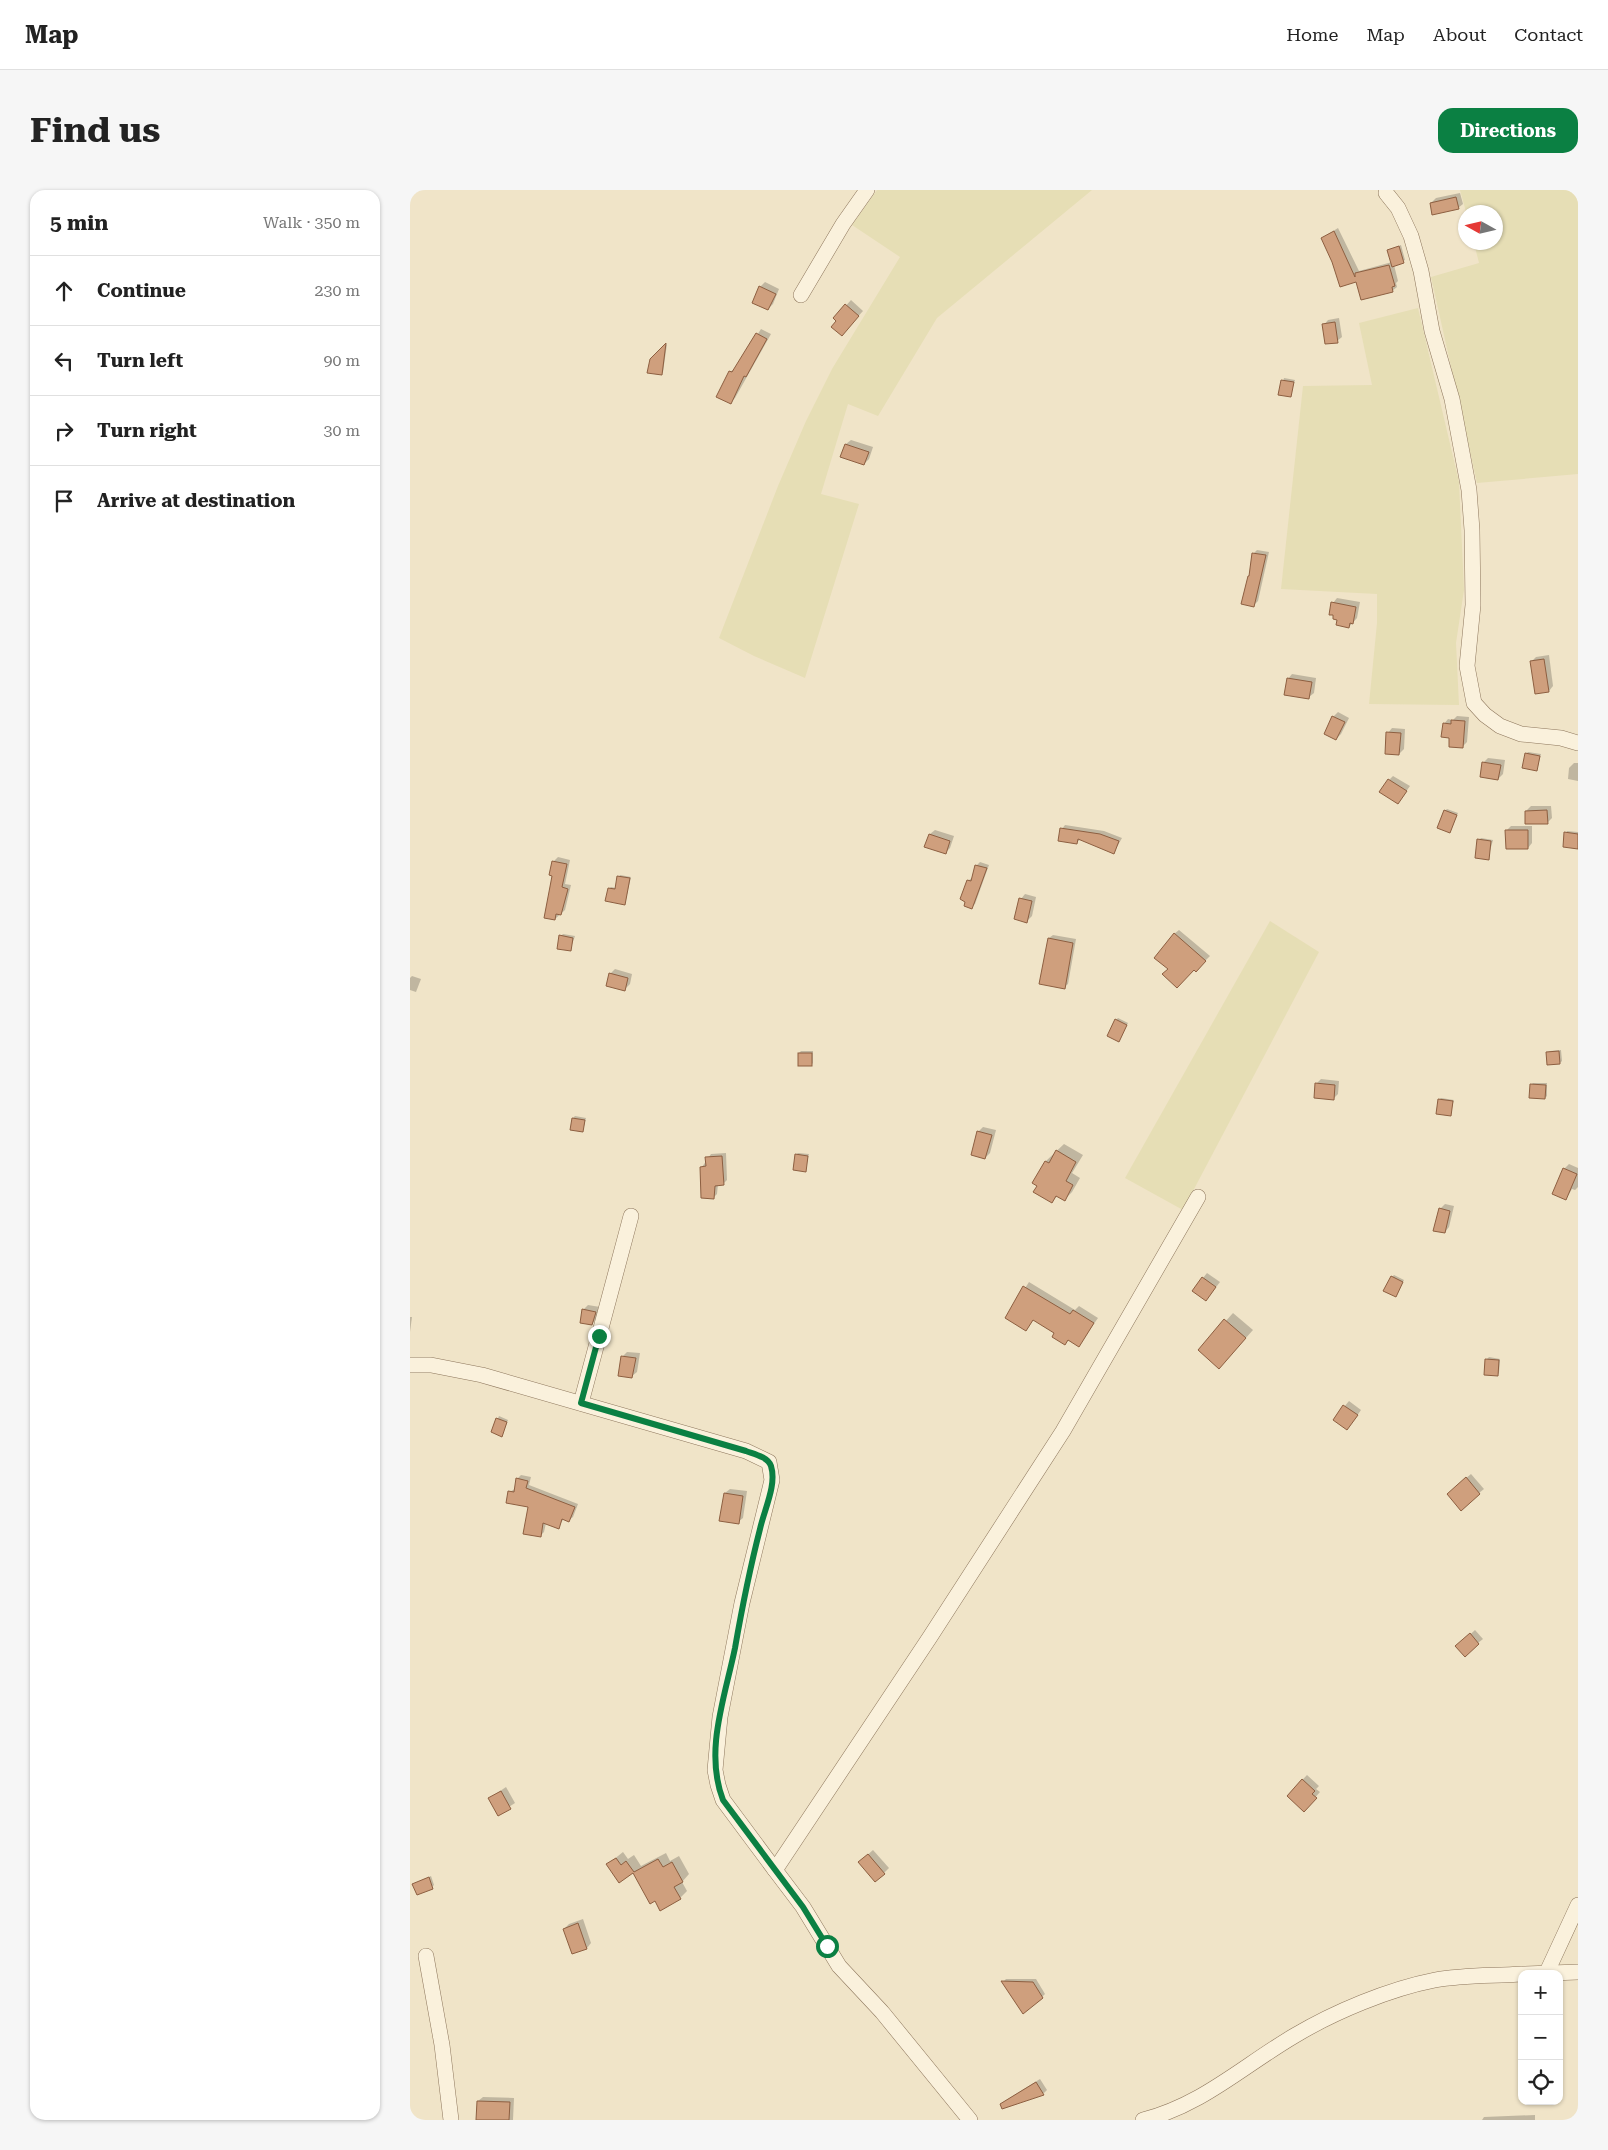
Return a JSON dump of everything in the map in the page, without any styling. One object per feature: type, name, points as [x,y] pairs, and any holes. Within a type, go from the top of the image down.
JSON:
[{"type":"street","points":[[801,295],[843,224],[867,190]]},
{"type":"street","points":[[1390,191],[1411,236],[1421,271],[1432,331],[1452,399],[1469,490],[1472,530],[1473,605],[1467,666],[1474,703],[1485,716],[1500,726],[1521,734],[1561,738],[1578,743]]},
{"type":"street","points":[[775,1870],[930,1637],[1062,1431],[1198,1196]]},
{"type":"street","points":[[581,1403],[631,1216]]},
{"type":"street","points":[[410,1365],[453,1368],[746,1451],[769,1462],[771,1467],[769,1493],[742,1603],[720,1717],[715,1770],[718,1786],[723,1800],[803,1907],[840,1966],[882,2012],[970,2120]]},
{"type":"street","points":[[1548,1970],[1578,1905]]},
{"type":"street","points":[[426,1956],[442,2045],[451,2120]]},
{"type":"street","points":[[1563,1972],[1578,1972]]},
{"type":"street","points":[[1143,2120],[1186,2105],[1228,2082],[1253,2062],[1296,2035],[1340,2012],[1378,1997],[1435,1980],[1518,1974]]},
{"type":"shaded area","points":[[877,190],[1092,190],[937,318],[878,416],[848,404],[821,494],[859,504],[805,678],[754,656],[719,638],[778,486],[806,421],[832,369],[900,257],[852,225]]},
{"type":"shaded area","points":[[1460,190],[1578,190],[1578,474],[1477,483],[1431,277],[1479,263],[1476,250],[1503,250],[1503,205],[1464,205]]},
{"type":"shaded area","points":[[1418,308],[1459,482],[1464,590],[1456,643],[1459,705],[1369,704],[1377,623],[1377,594],[1281,589],[1303,386],[1372,385],[1359,323]]},
{"type":"shaded area","points":[[1270,921],[1319,952],[1183,1210],[1125,1178]]},
{"type":"building","points":[[1456,197],[1458,209],[1432,215],[1430,203]]},
{"type":"building","points":[[1334,231],[1355,277],[1355,273],[1389,265],[1395,286],[1392,287],[1393,292],[1361,300],[1356,282],[1340,287],[1332,262],[1321,238]]},
{"type":"building","points":[[1399,246],[1404,263],[1392,267],[1387,250]]},
{"type":"building","points":[[759,286],[776,294],[768,310],[752,303]]},
{"type":"building","points":[[845,304],[859,316],[842,336],[831,327],[836,321],[833,318]]},
{"type":"building","points":[[1335,322],[1338,343],[1325,344],[1322,324]]},
{"type":"building","points":[[756,333],[767,339],[746,377],[744,376],[731,404],[716,397],[729,371],[732,372]]},
{"type":"building","points":[[666,343],[662,375],[647,373],[650,359]]},
{"type":"building","points":[[1281,380],[1294,382],[1291,397],[1278,395]]},
{"type":"building","points":[[845,444],[869,452],[864,465],[840,457]]},
{"type":"building","points":[[1252,553],[1266,555],[1254,607],[1241,604],[1249,576]]},
{"type":"building","points":[[1331,602],[1356,607],[1353,624],[1350,623],[1349,628],[1336,625],[1337,620],[1333,619],[1333,615],[1329,615]]},
{"type":"building","points":[[1544,659],[1549,692],[1535,694],[1530,661]]},
{"type":"building","points":[[1287,678],[1312,682],[1309,699],[1284,695]]},
{"type":"building","points":[[1332,716],[1345,722],[1336,740],[1324,734]]},
{"type":"building","points":[[1451,720],[1465,721],[1463,748],[1449,747],[1449,738],[1441,737],[1443,723],[1451,724]]},
{"type":"building","points":[[1386,732],[1401,733],[1399,755],[1385,754]]},
{"type":"building","points":[[1525,753],[1540,756],[1537,771],[1522,768]]},
{"type":"building","points":[[1482,762],[1501,765],[1498,780],[1480,777]]},
{"type":"building","points":[[1388,779],[1407,791],[1398,804],[1379,792]]},
{"type":"building","points":[[1444,810],[1457,815],[1450,833],[1437,828]]},
{"type":"building","points":[[1547,810],[1548,824],[1525,824],[1525,811]]},
{"type":"building","points":[[1060,828],[1100,834],[1119,841],[1114,854],[1078,839],[1077,844],[1058,841]]},
{"type":"building","points":[[1505,830],[1528,830],[1528,849],[1506,849]]},
{"type":"building","points":[[1564,832],[1578,834],[1578,849],[1563,847]]},
{"type":"building","points":[[929,834],[950,841],[946,854],[924,847]]},
{"type":"building","points":[[1477,839],[1491,841],[1489,860],[1475,858]]},
{"type":"building","points":[[552,861],[567,864],[562,887],[568,889],[561,915],[556,914],[555,920],[544,918],[552,876],[549,875]]},
{"type":"building","points":[[975,865],[987,868],[972,909],[964,906],[965,902],[960,899],[967,880],[971,881]]},
{"type":"building","points":[[617,876],[630,878],[625,905],[605,901],[608,888],[615,889]]},
{"type":"building","points":[[1019,898],[1032,901],[1027,923],[1014,919]]},
{"type":"building","points":[[1174,933],[1206,961],[1196,972],[1194,970],[1177,988],[1162,974],[1168,969],[1154,958]]},
{"type":"building","points":[[559,935],[573,938],[571,951],[557,949]]},
{"type":"building","points":[[1048,938],[1073,943],[1065,989],[1039,984]]},
{"type":"building","points":[[609,973],[628,978],[625,991],[606,986]]},
{"type":"building","points":[[1115,1019],[1127,1025],[1119,1042],[1107,1036]]},
{"type":"building","points":[[1559,1051],[1560,1064],[1547,1065],[1546,1052]]},
{"type":"building","points":[[798,1053],[812,1053],[812,1066],[798,1066]]},
{"type":"building","points":[[1315,1083],[1335,1085],[1334,1100],[1314,1098]]},
{"type":"building","points":[[1530,1084],[1546,1085],[1545,1099],[1529,1098]]},
{"type":"building","points":[[1438,1099],[1453,1101],[1451,1116],[1436,1114]]},
{"type":"building","points":[[572,1118],[585,1120],[583,1132],[570,1130]]},
{"type":"building","points":[[977,1131],[992,1135],[985,1159],[971,1155]]},
{"type":"building","points":[[1056,1150],[1076,1162],[1066,1181],[1073,1185],[1065,1201],[1056,1196],[1052,1203],[1033,1192],[1037,1186],[1032,1183],[1045,1161],[1049,1163]]},
{"type":"building","points":[[795,1154],[808,1156],[806,1172],[793,1170]]},
{"type":"building","points":[[722,1156],[724,1185],[715,1186],[714,1199],[701,1198],[700,1167],[706,1166],[705,1157]]},
{"type":"building","points":[[1563,1168],[1577,1174],[1566,1200],[1552,1194]]},
{"type":"building","points":[[1439,1208],[1450,1211],[1445,1233],[1433,1231]]},
{"type":"building","points":[[1391,1276],[1403,1282],[1396,1297],[1383,1291]]},
{"type":"building","points":[[1202,1277],[1216,1287],[1206,1301],[1192,1291]]},
{"type":"building","points":[[1023,1286],[1070,1314],[1073,1310],[1094,1323],[1079,1347],[1068,1340],[1065,1345],[1052,1337],[1054,1333],[1033,1320],[1026,1331],[1005,1318]]},
{"type":"building","points":[[582,1309],[596,1312],[592,1325],[580,1323]]},
{"type":"building","points":[[1224,1319],[1246,1338],[1219,1369],[1198,1350]]},
{"type":"building","points":[[621,1356],[636,1358],[632,1378],[618,1376]]},
{"type":"building","points":[[1485,1359],[1499,1360],[1498,1376],[1484,1375]]},
{"type":"building","points":[[1343,1405],[1358,1415],[1347,1430],[1333,1420]]},
{"type":"building","points":[[496,1418],[507,1422],[502,1437],[491,1432]]},
{"type":"building","points":[[1466,1477],[1480,1494],[1461,1511],[1447,1494]]},
{"type":"building","points":[[516,1478],[528,1481],[526,1488],[575,1507],[569,1522],[562,1519],[559,1529],[543,1523],[541,1537],[523,1534],[528,1507],[506,1503],[508,1491],[514,1492]]},
{"type":"building","points":[[724,1493],[743,1496],[739,1524],[719,1521]]},
{"type":"building","points":[[1470,1633],[1479,1644],[1465,1657],[1455,1646]]},
{"type":"building","points":[[1302,1779],[1315,1791],[1312,1794],[1317,1798],[1304,1812],[1287,1796]]},
{"type":"building","points":[[501,1791],[511,1809],[498,1816],[488,1798]]},
{"type":"building","points":[[868,1854],[885,1874],[875,1882],[858,1862]]},
{"type":"building","points":[[616,1858],[621,1865],[626,1861],[634,1872],[658,1859],[663,1867],[672,1862],[683,1882],[674,1887],[681,1899],[660,1911],[655,1901],[650,1904],[633,1873],[619,1883],[606,1864]]},
{"type":"building","points":[[429,1877],[433,1889],[417,1895],[412,1884]]},
{"type":"building","points":[[578,1923],[587,1949],[572,1954],[563,1929]]},
{"type":"building","points":[[1001,1981],[1033,1982],[1043,1998],[1023,2014]]},
{"type":"building","points":[[1036,2082],[1044,2095],[1002,2109],[1000,2104]]},
{"type":"building","points":[[477,2101],[510,2102],[509,2120],[476,2120]]},
{"type":"route","points":[[599,1336],[581,1403],[746,1451],[764,1458],[771,1467],[772,1480],[768,1501],[742,1603],[735,1648],[720,1717],[715,1770],[723,1800],[803,1907],[827,1946]]}]
